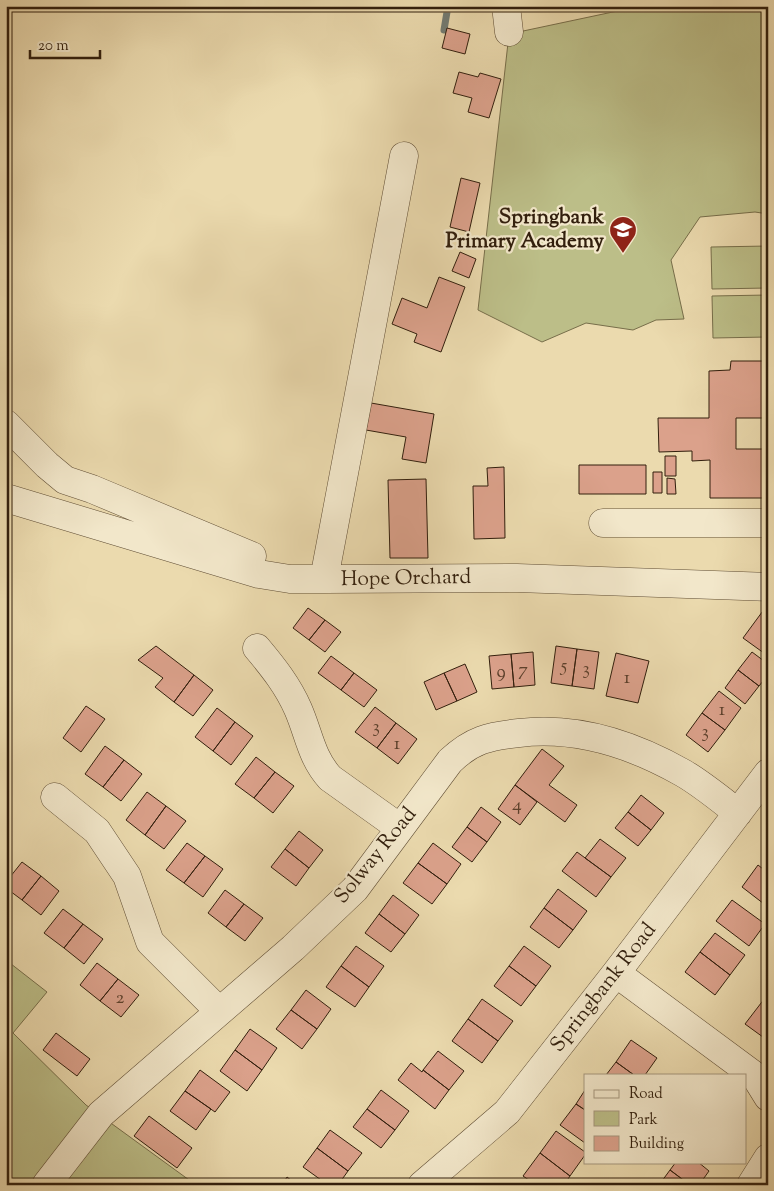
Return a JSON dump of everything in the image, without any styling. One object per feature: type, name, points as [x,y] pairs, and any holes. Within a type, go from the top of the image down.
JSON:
[{"type":"street","name":"Hope Orchard","points":[[404,156],[324,579],[517,578],[768,587]]},
{"type":"street","points":[[6,424],[65,480],[92,489],[276,566],[290,580]]},
{"type":"street","points":[[6,498],[259,574],[290,580],[324,579]]},
{"type":"street","points":[[604,522],[768,523]]},
{"type":"street","points":[[257,648],[273,667],[298,709],[315,759],[322,769],[330,778],[400,828]]},
{"type":"street","name":"Solway Road","points":[[46,1185],[101,1114],[293,948],[355,889],[450,761],[459,752],[481,739],[529,732],[576,733],[621,743],[683,773],[738,812]]},
{"type":"street","name":"Springbank Road","points":[[422,1185],[507,1112],[768,774]]},
{"type":"street","points":[[55,797],[97,831],[127,876],[150,942],[219,1012]]},
{"type":"street","points":[[616,973],[755,1076],[768,1098]]},
{"type":"street","points":[[751,1185],[768,1158]]},
{"type":"green space","points":[[641,6],[768,6],[768,214],[755,212],[700,217],[671,260],[684,319],[656,320],[633,330],[586,323],[542,342],[478,310],[509,34]]},
{"type":"green space","points":[[768,246],[768,288],[712,289],[711,247]]},
{"type":"green space","points":[[768,295],[768,337],[713,338],[712,296]]},
{"type":"green space","points":[[6,960],[47,992],[13,1033],[86,1105],[196,1185],[6,1185]]},
{"type":"building","points":[[447,28],[470,34],[465,54],[442,48]]},
{"type":"building","points":[[459,72],[478,77],[480,73],[501,79],[489,118],[468,112],[472,98],[453,93]]},
{"type":"building","points":[[461,178],[480,183],[469,232],[450,227]]},
{"type":"building","points":[[460,252],[476,259],[469,278],[452,271]]},
{"type":"building","points":[[439,277],[465,287],[441,352],[414,342],[417,334],[392,324],[402,298],[427,308]]},
{"type":"building","points":[[731,361],[767,361],[768,418],[736,418],[736,449],[768,449],[768,498],[710,498],[710,460],[692,461],[692,451],[659,452],[658,418],[709,418],[709,371],[730,370]]},
{"type":"building","points":[[371,403],[434,414],[426,463],[402,459],[406,437],[366,430]]},
{"type":"building","points":[[665,456],[676,456],[676,476],[665,476]]},
{"type":"building","points":[[579,465],[646,465],[646,494],[579,494]]},
{"type":"building","points":[[504,467],[505,538],[474,539],[473,486],[488,486],[487,468]]},
{"type":"building","points":[[653,472],[662,472],[662,493],[653,493]]},
{"type":"building","points":[[667,478],[675,479],[676,494],[667,494]]},
{"type":"building","points":[[426,479],[428,558],[390,558],[388,480]]},
{"type":"building","points":[[768,604],[768,656],[743,638]]},
{"type":"building","points":[[308,608],[325,620],[309,640],[293,628]]},
{"type":"building","points":[[325,620],[341,632],[325,652],[309,640]]},
{"type":"building","points":[[156,646],[194,675],[174,702],[155,687],[163,678],[138,660]]},
{"type":"building","points":[[556,646],[577,649],[572,686],[551,683]]},
{"type":"building","points":[[577,649],[599,652],[594,689],[572,686]]},
{"type":"building","points":[[533,652],[535,685],[514,687],[511,654]]},
{"type":"building","points":[[752,652],[768,664],[768,675],[759,686],[738,670]]},
{"type":"building","points":[[616,653],[649,661],[638,703],[606,696]]},
{"type":"building","points":[[511,654],[514,687],[492,689],[489,656]]},
{"type":"building","points":[[331,656],[354,673],[341,690],[318,673]]},
{"type":"building","points":[[465,664],[477,692],[457,701],[444,673]]},
{"type":"building","points":[[738,670],[759,686],[745,704],[725,688]]},
{"type":"building","points":[[354,673],[377,690],[364,707],[341,690]]},
{"type":"building","points":[[444,673],[457,701],[436,710],[424,682]]},
{"type":"building","points":[[194,675],[213,690],[193,716],[174,702]]},
{"type":"building","points":[[719,691],[741,708],[725,730],[702,713]]},
{"type":"building","points":[[86,706],[105,719],[81,752],[63,738]]},
{"type":"building","points":[[375,707],[396,723],[377,748],[355,732]]},
{"type":"building","points":[[217,708],[235,722],[213,751],[195,737]]},
{"type":"building","points":[[702,713],[725,730],[708,752],[686,735]]},
{"type":"building","points":[[235,722],[253,736],[231,765],[213,751]]},
{"type":"building","points":[[396,723],[417,739],[398,764],[377,748]]},
{"type":"building","points":[[105,746],[124,760],[103,787],[85,774]]},
{"type":"building","points":[[542,749],[564,766],[549,785],[577,805],[565,822],[515,785]]},
{"type":"building","points":[[256,757],[275,772],[254,798],[235,784]]},
{"type":"building","points":[[124,760],[142,774],[121,801],[103,787]]},
{"type":"building","points":[[275,772],[294,786],[273,813],[254,798]]},
{"type":"building","points":[[515,785],[537,802],[520,825],[498,809]]},
{"type":"building","points":[[147,792],[166,806],[145,835],[126,820]]},
{"type":"building","points":[[641,795],[664,813],[651,830],[628,812]]},
{"type":"building","points":[[166,806],[186,821],[164,849],[145,835]]},
{"type":"building","points":[[481,807],[501,822],[487,842],[467,827]]},
{"type":"building","points":[[628,812],[651,830],[638,846],[615,828]]},
{"type":"building","points":[[467,827],[487,842],[472,862],[452,847]]},
{"type":"building","points":[[299,831],[323,850],[309,868],[285,849]]},
{"type":"building","points":[[600,839],[626,858],[611,877],[585,858]]},
{"type":"building","points":[[187,843],[205,856],[184,883],[166,870]]},
{"type":"building","points":[[433,843],[461,864],[447,884],[418,863]]},
{"type":"building","points":[[285,849],[309,868],[296,886],[271,867]]},
{"type":"building","points":[[577,852],[611,877],[596,897],[562,871]]},
{"type":"building","points":[[205,856],[223,869],[203,897],[184,883]]},
{"type":"building","points":[[22,862],[41,876],[22,900],[6,888],[6,882]]},
{"type":"building","points":[[418,863],[447,884],[432,904],[403,883]]},
{"type":"building","points":[[758,865],[768,873],[768,907],[742,887]]},
{"type":"building","points":[[41,876],[59,891],[41,915],[22,900]]},
{"type":"building","points":[[558,889],[587,911],[573,930],[544,908]]},
{"type":"building","points":[[225,890],[244,904],[226,927],[208,913]]},
{"type":"building","points":[[393,895],[419,915],[405,934],[379,914]]},
{"type":"building","points":[[732,900],[765,924],[749,946],[716,921]]},
{"type":"building","points":[[244,904],[263,918],[245,941],[226,927]]},
{"type":"building","points":[[544,908],[573,930],[559,948],[530,927]]},
{"type":"building","points":[[63,909],[83,924],[64,948],[44,933]]},
{"type":"building","points":[[379,914],[405,934],[391,952],[365,933]]},
{"type":"building","points":[[83,924],[103,939],[84,964],[64,948]]},
{"type":"building","points":[[715,933],[745,955],[730,975],[700,952]]},
{"type":"building","points":[[356,946],[384,966],[369,987],[341,966]]},
{"type":"building","points":[[524,946],[551,966],[536,986],[509,966]]},
{"type":"building","points":[[700,952],[730,975],[715,995],[685,972]]},
{"type":"building","points":[[97,963],[118,979],[100,1001],[80,985]]},
{"type":"building","points":[[341,966],[369,987],[355,1007],[326,987]]},
{"type":"building","points":[[509,966],[536,986],[521,1006],[494,986]]},
{"type":"building","points":[[118,979],[139,995],[121,1017],[100,1001]]},
{"type":"building","points":[[306,990],[331,1009],[317,1029],[291,1010]]},
{"type":"building","points":[[768,994],[768,1039],[767,1040],[745,1024]]},
{"type":"building","points":[[482,999],[513,1021],[498,1041],[468,1019]]},
{"type":"building","points":[[291,1010],[317,1029],[302,1049],[276,1029]]},
{"type":"building","points":[[468,1019],[498,1041],[482,1063],[452,1041]]},
{"type":"building","points":[[250,1029],[277,1048],[262,1070],[235,1050]]},
{"type":"building","points":[[56,1033],[90,1059],[77,1076],[43,1050]]},
{"type":"building","points":[[631,1040],[657,1058],[646,1074],[633,1074],[616,1062]]},
{"type":"building","points":[[235,1050],[262,1070],[247,1091],[220,1071]]},
{"type":"building","points":[[438,1051],[464,1071],[449,1090],[423,1070]]},
{"type":"building","points":[[616,1062],[633,1074],[607,1074]]},
{"type":"building","points":[[411,1063],[449,1090],[435,1109],[398,1080]]},
{"type":"building","points":[[200,1070],[230,1092],[215,1112],[185,1091]]},
{"type":"building","points":[[381,1090],[409,1111],[395,1130],[367,1109]]},
{"type":"building","points":[[185,1091],[211,1109],[196,1130],[170,1111]]},
{"type":"building","points":[[584,1092],[584,1109],[576,1104]]},
{"type":"building","points":[[576,1104],[584,1109],[584,1142],[560,1125]]},
{"type":"building","points":[[367,1109],[395,1130],[381,1148],[353,1127]]},
{"type":"building","points":[[149,1116],[192,1148],[177,1168],[134,1136]]},
{"type":"building","points":[[330,1130],[362,1153],[348,1171],[317,1148]]},
{"type":"building","points":[[556,1131],[584,1151],[584,1156],[570,1176],[540,1153]]},
{"type":"building","points":[[317,1148],[348,1171],[338,1185],[328,1185],[303,1167]]},
{"type":"building","points":[[540,1153],[570,1176],[564,1185],[536,1185],[523,1176]]},
{"type":"building","points":[[674,1164],[700,1164],[709,1171],[699,1185],[690,1185],[670,1170]]},
{"type":"building","points":[[670,1170],[690,1185],[659,1185]]},
{"type":"building","points":[[287,1177],[297,1185],[282,1185]]},
{"type":"waterway","points":[[444,30],[448,6]]},
{"type":"place","name":"Springbank Primary Academy","points":[[623,254]]}]
